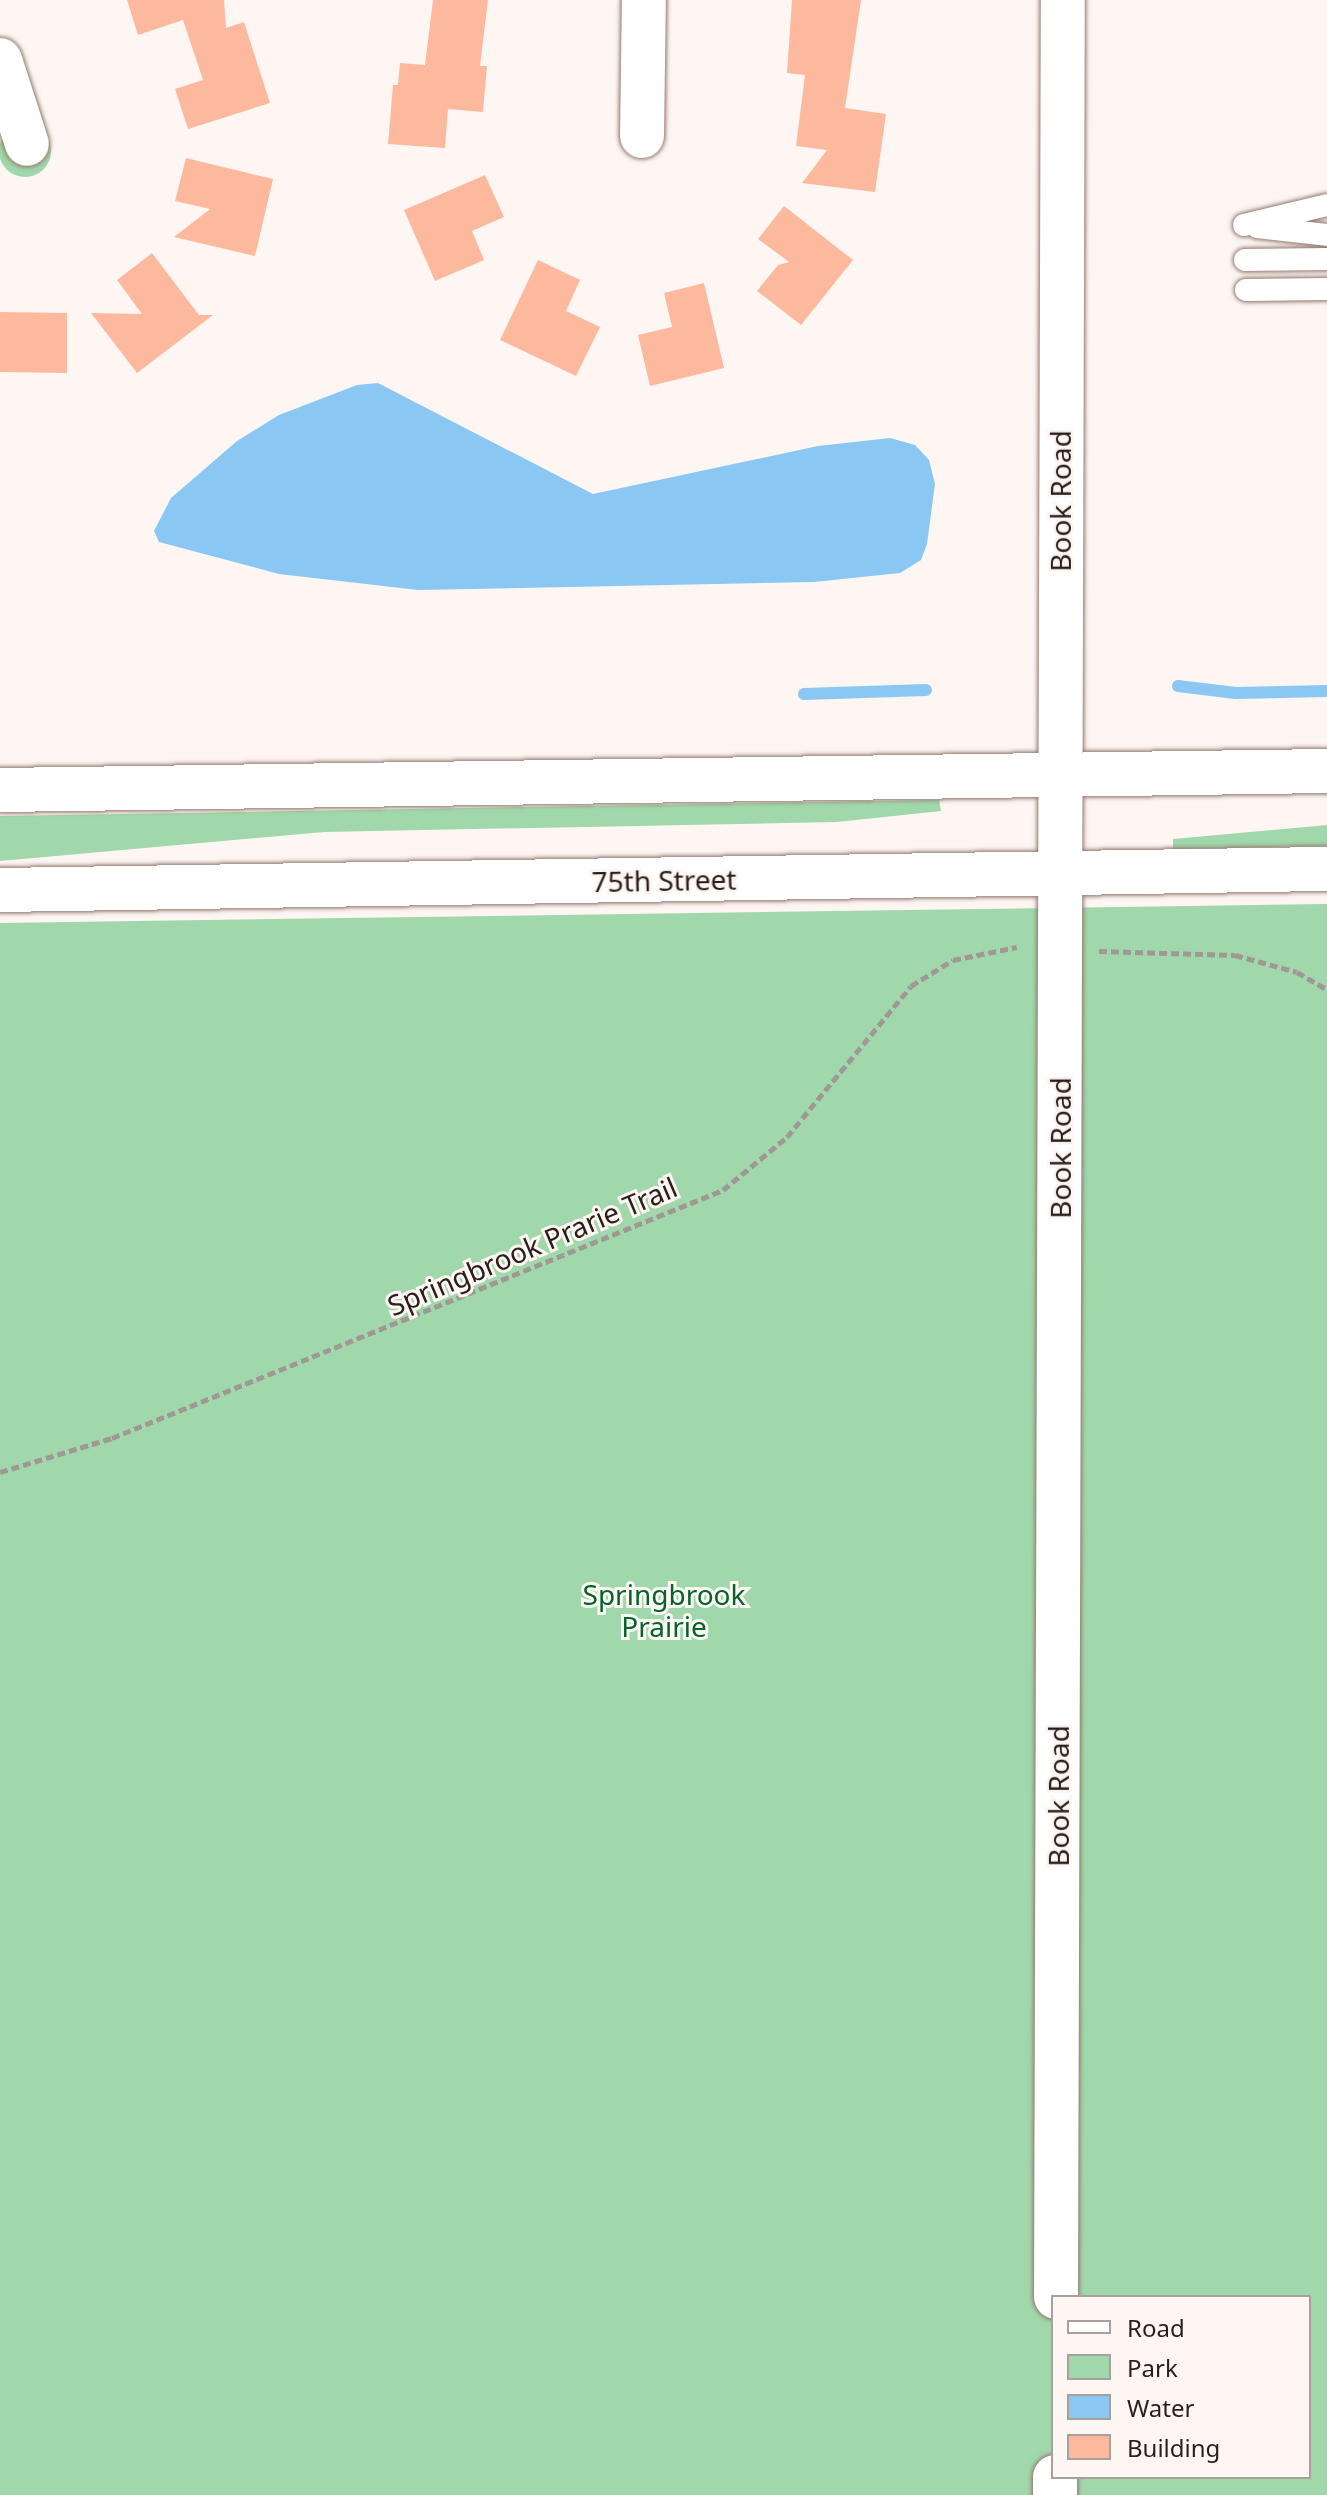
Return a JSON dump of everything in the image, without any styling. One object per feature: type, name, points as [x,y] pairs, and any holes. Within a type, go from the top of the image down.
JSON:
[{"type":"main road","points":[[642,136],[644,0]]},
{"type":"main road","name":"Book Road","points":[[1056,2295],[1063,0]]},
{"type":"main road","points":[[0,60],[27,144]]},
{"type":"main road","points":[[0,790],[1327,771]]},
{"type":"main road","name":"75th Street","points":[[0,890],[1327,869]]},
{"type":"lane","points":[[1327,205],[1244,225],[1327,235]]},
{"type":"lane","points":[[1245,260],[1327,259]]},
{"type":"lane","points":[[1246,290],[1327,289]]},
{"type":"path","name":"Springbrook Prarie Trail","points":[[0,1472],[112,1438],[723,1190],[787,1137],[911,986],[953,960],[1005,947]]},
{"type":"path","points":[[1125,952],[1235,955],[1297,972],[1327,989]]},
{"type":"green space","points":[[25,125],[44,132],[51,151],[44,170],[25,177],[6,170],[-1,151],[6,132]]},
{"type":"green space","points":[[939,800],[941,811],[837,822],[324,832],[0,861],[0,816]]},
{"type":"green space","points":[[1327,825],[1327,846],[1173,849],[1173,839]]},
{"type":"green space","name":"Springbrook Prairie","points":[[1327,904],[1327,2495],[0,2495],[0,923]]},
{"type":"water","points":[[378,383],[593,494],[818,446],[890,438],[915,445],[929,460],[935,484],[927,544],[921,560],[900,573],[814,582],[418,590],[279,574],[159,542],[154,531],[171,498],[237,441],[279,415],[357,385]]},
{"type":"building","points":[[127,0],[224,0],[226,28],[244,22],[270,103],[188,129],[175,89],[203,80],[183,20],[138,35]]},
{"type":"building","points":[[433,0],[488,0],[480,66],[487,66],[483,112],[448,109],[445,148],[388,144],[393,85],[398,85],[400,63],[425,65]]},
{"type":"building","points":[[792,0],[861,0],[845,108],[886,114],[875,192],[802,183],[827,150],[796,146],[805,75],[787,73]]},
{"type":"building","points":[[186,158],[273,179],[255,256],[174,237],[210,209],[175,201]]},
{"type":"building","points":[[485,175],[504,217],[472,231],[484,260],[435,281],[404,210]]},
{"type":"building","points":[[784,206],[853,260],[801,325],[757,291],[778,265],[789,262],[758,239]]},
{"type":"building","points":[[152,253],[199,315],[213,315],[137,373],[91,313],[142,314],[117,280]]},
{"type":"building","points":[[538,260],[580,280],[566,311],[600,327],[576,376],[500,340]]},
{"type":"building","points":[[704,283],[724,368],[650,386],[638,335],[672,327],[664,293]]},
{"type":"building","points":[[0,312],[67,313],[67,373],[0,372]]},
{"type":"waterway","points":[[1178,686],[1236,693],[1327,691]]},
{"type":"waterway","points":[[804,694],[926,690]]}]
